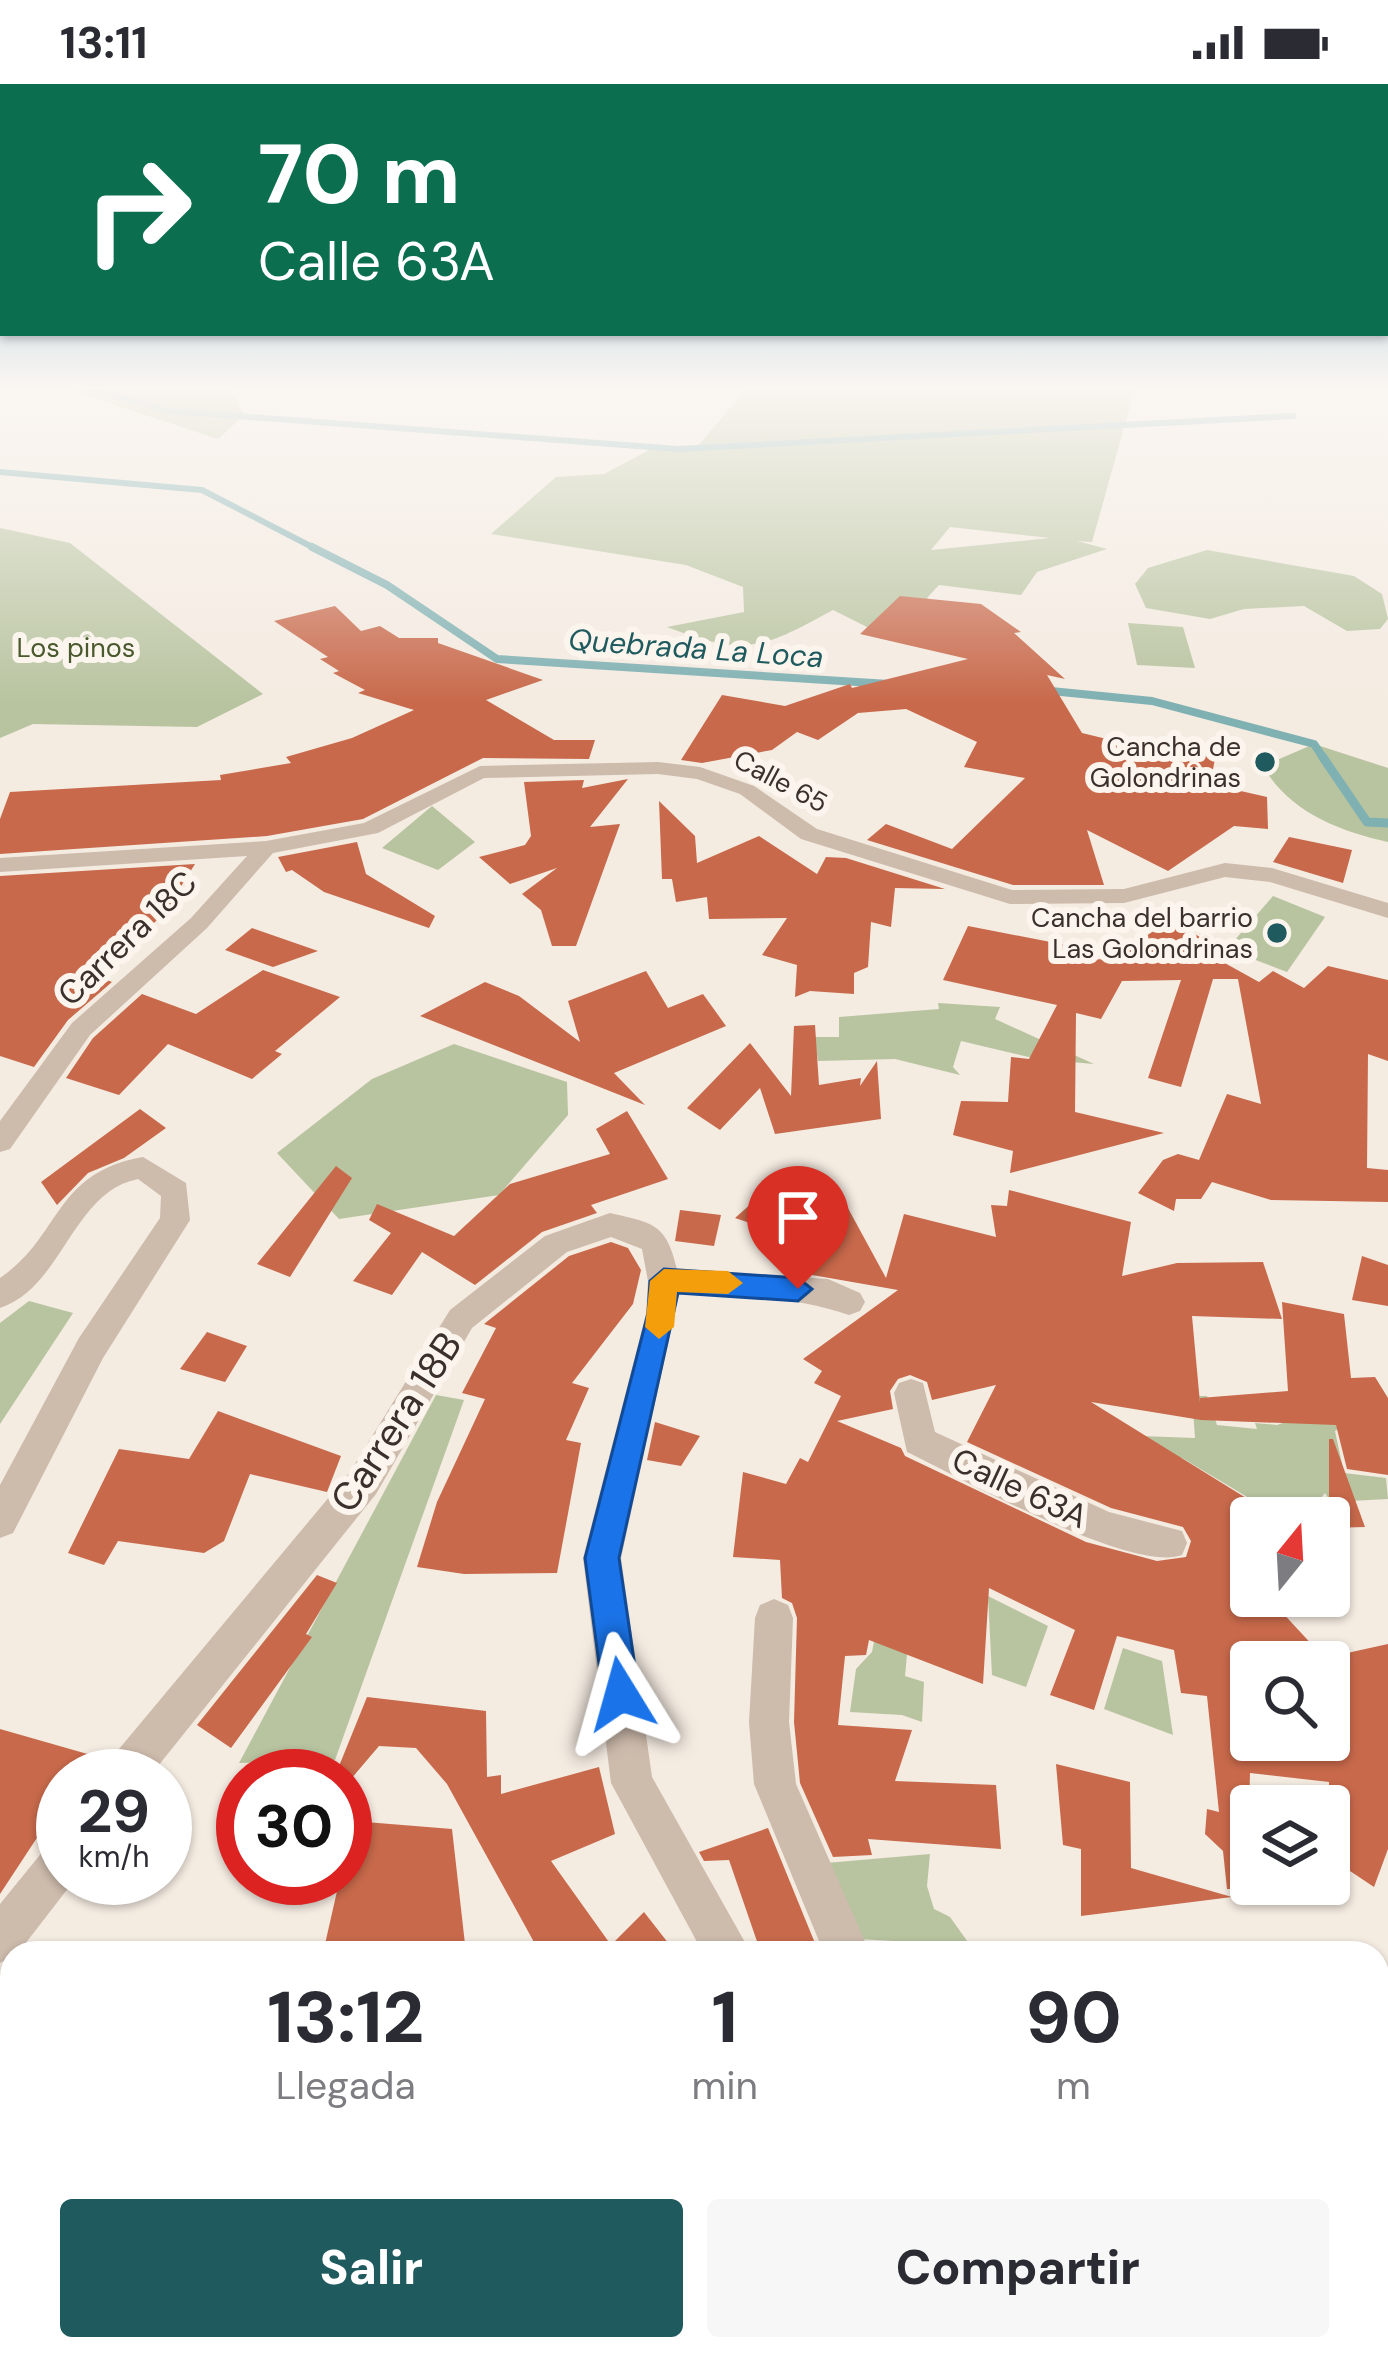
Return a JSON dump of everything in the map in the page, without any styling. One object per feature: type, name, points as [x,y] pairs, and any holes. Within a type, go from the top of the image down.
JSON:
[{"type":"street","name":"Calle 65","points":[[0,865],[266,848],[370,828],[480,772],[658,768],[700,773],[747,790],[809,834],[1010,897],[1124,896],[1225,870],[1272,875],[1388,911]]},
{"type":"street","name":"Carrera 18C","points":[[0,1142],[81,1029],[199,923],[266,848]]},
{"type":"street","points":[[0,877],[57,861]]},
{"type":"street","points":[[0,1295],[33,1273],[96,1187],[128,1168],[143,1168],[176,1191],[175,1220],[91,1348],[0,1521]]},
{"type":"street","name":"Carrera 18B","points":[[146,1749],[363,1483],[461,1319],[556,1244],[610,1225],[644,1233],[656,1244],[664,1281]]},
{"type":"street","points":[[721,1941],[632,1783],[602,1558],[662,1313],[664,1281],[763,1284],[828,1292],[849,1302]]},
{"type":"street","name":"Calle 63A","points":[[910,1393],[919,1442],[1106,1528],[1169,1543]]},
{"type":"street","points":[[775,1618],[769,1716],[775,1786],[839,1918],[844,1941]]},
{"type":"street","points":[[0,1940],[36,1894]]},
{"type":"green space","points":[[540,491],[1106,491],[1092,542],[1077,541],[1107,549],[1037,572],[1021,595],[939,585],[927,598],[952,614],[881,634],[833,610],[753,644],[716,642],[667,627],[744,612],[743,587],[686,565],[491,534]],"holes":[[[950,527],[1050,538],[931,550]]]},
{"type":"green space","name":"Los pinos","points":[[0,528],[70,543],[263,694],[197,727],[33,724],[0,738]]},
{"type":"green space","points":[[1207,550],[1354,576],[1382,594],[1388,619],[1380,629],[1347,631],[1304,606],[1244,609],[1210,619],[1146,608],[1135,584],[1148,568]]},
{"type":"green space","points":[[1128,623],[1183,627],[1195,668],[1137,665]]},
{"type":"green space","points":[[1314,744],[1388,768],[1388,842],[1317,817],[1287,796],[1263,766]]},
{"type":"green space","points":[[432,806],[475,842],[438,870],[382,848]]},
{"type":"green space","name":"Cancha del barrio Las Golondrinas","points":[[1273,896],[1325,917],[1287,972],[1227,949]]},
{"type":"green space","points":[[938,1003],[1000,1007],[995,1019],[1094,1064],[1037,1059],[961,1041],[953,1067],[960,1075],[895,1059],[818,1061],[814,1037],[839,1037],[839,1017],[939,1009]]},
{"type":"green space","points":[[454,1044],[567,1082],[568,1115],[499,1195],[339,1219],[277,1153],[372,1079]]},
{"type":"green space","points":[[29,1301],[73,1313],[0,1424],[0,1323]]},
{"type":"green space","points":[[436,1395],[464,1400],[339,1749],[246,1749]]},
{"type":"green space","points":[[1192,1396],[1207,1396],[1217,1425],[1257,1429],[1255,1423],[1277,1425],[1326,1408],[1342,1427],[1335,1431],[1344,1473],[1386,1478],[1388,1499],[1350,1501],[1350,1497],[1325,1493],[1322,1497],[1247,1497],[1182,1458],[1175,1463],[1140,1436],[1195,1438]]},
{"type":"green space","points":[[988,1596],[1048,1626],[1026,1687],[992,1675]]},
{"type":"green space","points":[[879,1617],[909,1632],[905,1676],[924,1682],[922,1722],[902,1715],[850,1712],[856,1669],[872,1652]]},
{"type":"green space","points":[[1123,1648],[1162,1661],[1173,1735],[1104,1709]]},
{"type":"green space","points":[[930,1854],[927,1886],[934,1909],[950,1917],[967,1941],[856,1939],[826,1863]]},
{"type":"building","points":[[900,596],[981,604],[1021,632],[1014,633],[1065,679],[1047,675],[1082,733],[1152,750],[1171,746],[1216,754],[1210,784],[1267,797],[1268,829],[1234,826],[1168,871],[1087,830],[1104,885],[1013,885],[867,840],[886,824],[952,849],[1025,778],[964,767],[977,742],[906,709],[858,713],[818,740],[797,732],[772,750],[702,763],[681,760],[722,695],[785,706],[850,684],[852,688],[968,659],[860,634]]},
{"type":"building","points":[[335,606],[361,631],[380,626],[399,638],[438,638],[438,643],[543,680],[486,700],[554,740],[595,740],[589,759],[483,758],[363,819],[267,836],[0,854],[0,819],[10,792],[221,780],[220,775],[291,763],[286,757],[352,738],[414,710],[358,693],[365,690],[333,673],[339,671],[320,659],[328,657],[274,621]]},
{"type":"building","points":[[628,779],[590,827],[620,824],[576,946],[552,946],[541,910],[522,894],[557,868],[510,884],[479,857],[525,845],[531,836],[524,782],[584,780],[582,788]]},
{"type":"building","points":[[659,801],[695,836],[697,863],[759,836],[817,874],[826,857],[846,858],[945,889],[895,888],[891,927],[871,922],[868,967],[854,973],[854,994],[810,991],[795,997],[797,965],[762,955],[787,918],[709,919],[707,897],[676,902],[672,879],[662,879]]},
{"type":"building","points":[[1289,837],[1352,850],[1343,883],[1273,862]]},
{"type":"building","points":[[357,842],[366,874],[435,916],[429,928],[324,892],[292,870],[286,872],[278,857]]},
{"type":"building","points":[[195,864],[173,899],[178,901],[133,942],[141,945],[99,977],[112,982],[68,1020],[34,1067],[0,1056],[0,876]]},
{"type":"building","points":[[1166,922],[1203,938],[1194,946],[1259,982],[1273,971],[1304,988],[1328,966],[1388,980],[1388,1061],[1368,1054],[1367,1168],[1388,1170],[1388,1202],[1271,1200],[1212,1182],[1201,1199],[1176,1199],[1174,1211],[1138,1193],[1163,1160],[1178,1154],[1199,1160],[1227,1094],[1261,1104],[1238,979],[1213,979],[1181,1087],[1148,1078],[1181,980],[1122,981],[1101,1019],[1076,1013],[1075,1112],[1164,1133],[1010,1173],[1013,1151],[953,1135],[961,1101],[1008,1102],[1011,1057],[1029,1059],[1057,1005],[943,980],[968,926],[1066,945],[1063,960],[1114,959]]},
{"type":"building","points":[[252,928],[318,951],[273,967],[225,950]]},
{"type":"building","points":[[263,970],[340,997],[275,1051],[282,1054],[252,1079],[168,1044],[119,1095],[66,1078],[93,1038],[142,994],[196,1014]]},
{"type":"building","points":[[646,971],[668,1008],[703,994],[726,1026],[614,1073],[645,1105],[420,1016],[485,982],[519,996],[580,1042],[568,1001]]},
{"type":"building","points":[[815,1025],[819,1085],[861,1078],[860,1086],[877,1061],[881,1119],[775,1134],[760,1088],[720,1130],[687,1108],[750,1043],[791,1096],[794,1026]]},
{"type":"building","points":[[140,1109],[166,1128],[124,1158],[88,1173],[57,1205],[41,1182]]},
{"type":"building","points":[[627,1111],[668,1179],[591,1205],[597,1213],[542,1232],[475,1285],[422,1252],[392,1295],[353,1281],[391,1233],[369,1220],[377,1204],[454,1236],[510,1184],[610,1154],[596,1129]]},
{"type":"building","points":[[336,1166],[352,1178],[290,1277],[257,1264]]},
{"type":"building","points":[[778,1180],[810,1207],[843,1199],[886,1278],[904,1214],[996,1237],[991,1205],[1007,1206],[1009,1190],[1131,1222],[1122,1276],[1177,1263],[1263,1262],[1282,1319],[1192,1316],[1200,1403],[1200,1398],[1288,1391],[1282,1302],[1344,1314],[1351,1378],[1375,1377],[1388,1398],[1388,1475],[1347,1469],[1336,1425],[1201,1420],[1091,1402],[1245,1497],[1230,1497],[1230,1617],[1286,1617],[1309,1641],[1230,1641],[1230,1761],[1350,1761],[1350,1652],[1388,1644],[1388,1849],[1374,1887],[1350,1871],[1350,1785],[1250,1773],[1250,1785],[1230,1785],[1227,1889],[1223,1851],[1205,1834],[1207,1809],[1219,1812],[1207,1696],[1181,1693],[1174,1650],[1117,1636],[1094,1710],[1050,1695],[1075,1630],[989,1588],[983,1684],[869,1640],[866,1655],[845,1656],[838,1725],[912,1730],[895,1781],[996,1785],[1001,1849],[868,1839],[872,1855],[833,1857],[800,1783],[794,1722],[797,1618],[792,1603],[782,1598],[780,1560],[733,1557],[743,1472],[786,1484],[800,1458],[808,1462],[841,1396],[814,1383],[822,1371],[803,1359],[898,1290],[795,1272],[818,1246],[735,1218]],"holes":[[[910,1375],[927,1382],[932,1400],[996,1385],[967,1442],[1111,1508],[1183,1527],[1191,1541],[1186,1557],[1157,1561],[1086,1542],[905,1456],[901,1448],[837,1421],[893,1409],[890,1391],[898,1379]]]},
{"type":"building","points":[[680,1210],[721,1215],[714,1246],[675,1241]]},
{"type":"building","points":[[611,1242],[628,1248],[641,1270],[633,1304],[572,1383],[589,1388],[566,1440],[581,1443],[557,1573],[464,1574],[417,1567],[437,1502],[485,1399],[462,1393],[496,1328],[484,1324],[569,1256]]},
{"type":"building","points":[[1362,1256],[1388,1265],[1388,1306],[1352,1300]]},
{"type":"building","points":[[207,1332],[247,1346],[225,1382],[180,1369]]},
{"type":"building","points":[[218,1411],[341,1456],[327,1492],[250,1474],[224,1541],[204,1553],[118,1541],[104,1565],[68,1553],[119,1449],[189,1459]]},
{"type":"building","points":[[655,1422],[700,1436],[681,1466],[647,1460]]},
{"type":"building","points":[[1329,1439],[1333,1439],[1365,1527],[1350,1527],[1350,1497],[1329,1497]]},
{"type":"building","points":[[317,1575],[337,1583],[306,1634],[312,1637],[231,1748],[197,1725]]},
{"type":"building","points":[[367,1697],[486,1711],[487,1777],[501,1775],[501,1794],[599,1767],[615,1834],[551,1861],[608,1941],[533,1941],[447,1784],[416,1748],[379,1746],[372,1754],[372,1749],[346,1749]]},
{"type":"building","points":[[0,1729],[70,1749],[36,1749],[36,1839],[0,1894]]},
{"type":"building","points":[[1056,1764],[1130,1782],[1131,1868],[1230,1897],[1081,1916],[1081,1849],[1063,1845]]},
{"type":"building","points":[[372,1823],[452,1829],[465,1941],[326,1941],[334,1905],[372,1905]]},
{"type":"building","points":[[768,1828],[814,1941],[757,1941],[729,1860],[704,1861],[699,1852]]},
{"type":"building","points":[[644,1912],[667,1941],[615,1941]]},
{"type":"waterway","name":"Quebrada La Loca","points":[[204,491],[318,550]]},
{"type":"waterway","name":"Quebrada La Loca","points":[[312,547],[387,585],[497,659],[889,684]]},
{"type":"waterway","name":"Quebrada La Loca","points":[[1041,690],[1152,701],[1314,744],[1322,756]]},
{"type":"waterway","name":"Quebrada La Loca","points":[[1322,756],[1367,822],[1388,823]]},
{"type":"slow traffic","points":[[659,1327],[664,1281],[728,1283]]},
{"type":"place","name":"Cancha de Golondrinas","points":[[1265,762]]},
{"type":"place","name":"Cancha del barrio Las Golondrinas","points":[[1277,933]]},
{"type":"route","points":[[621,1694],[602,1558],[662,1313],[664,1281],[798,1289]]}]
